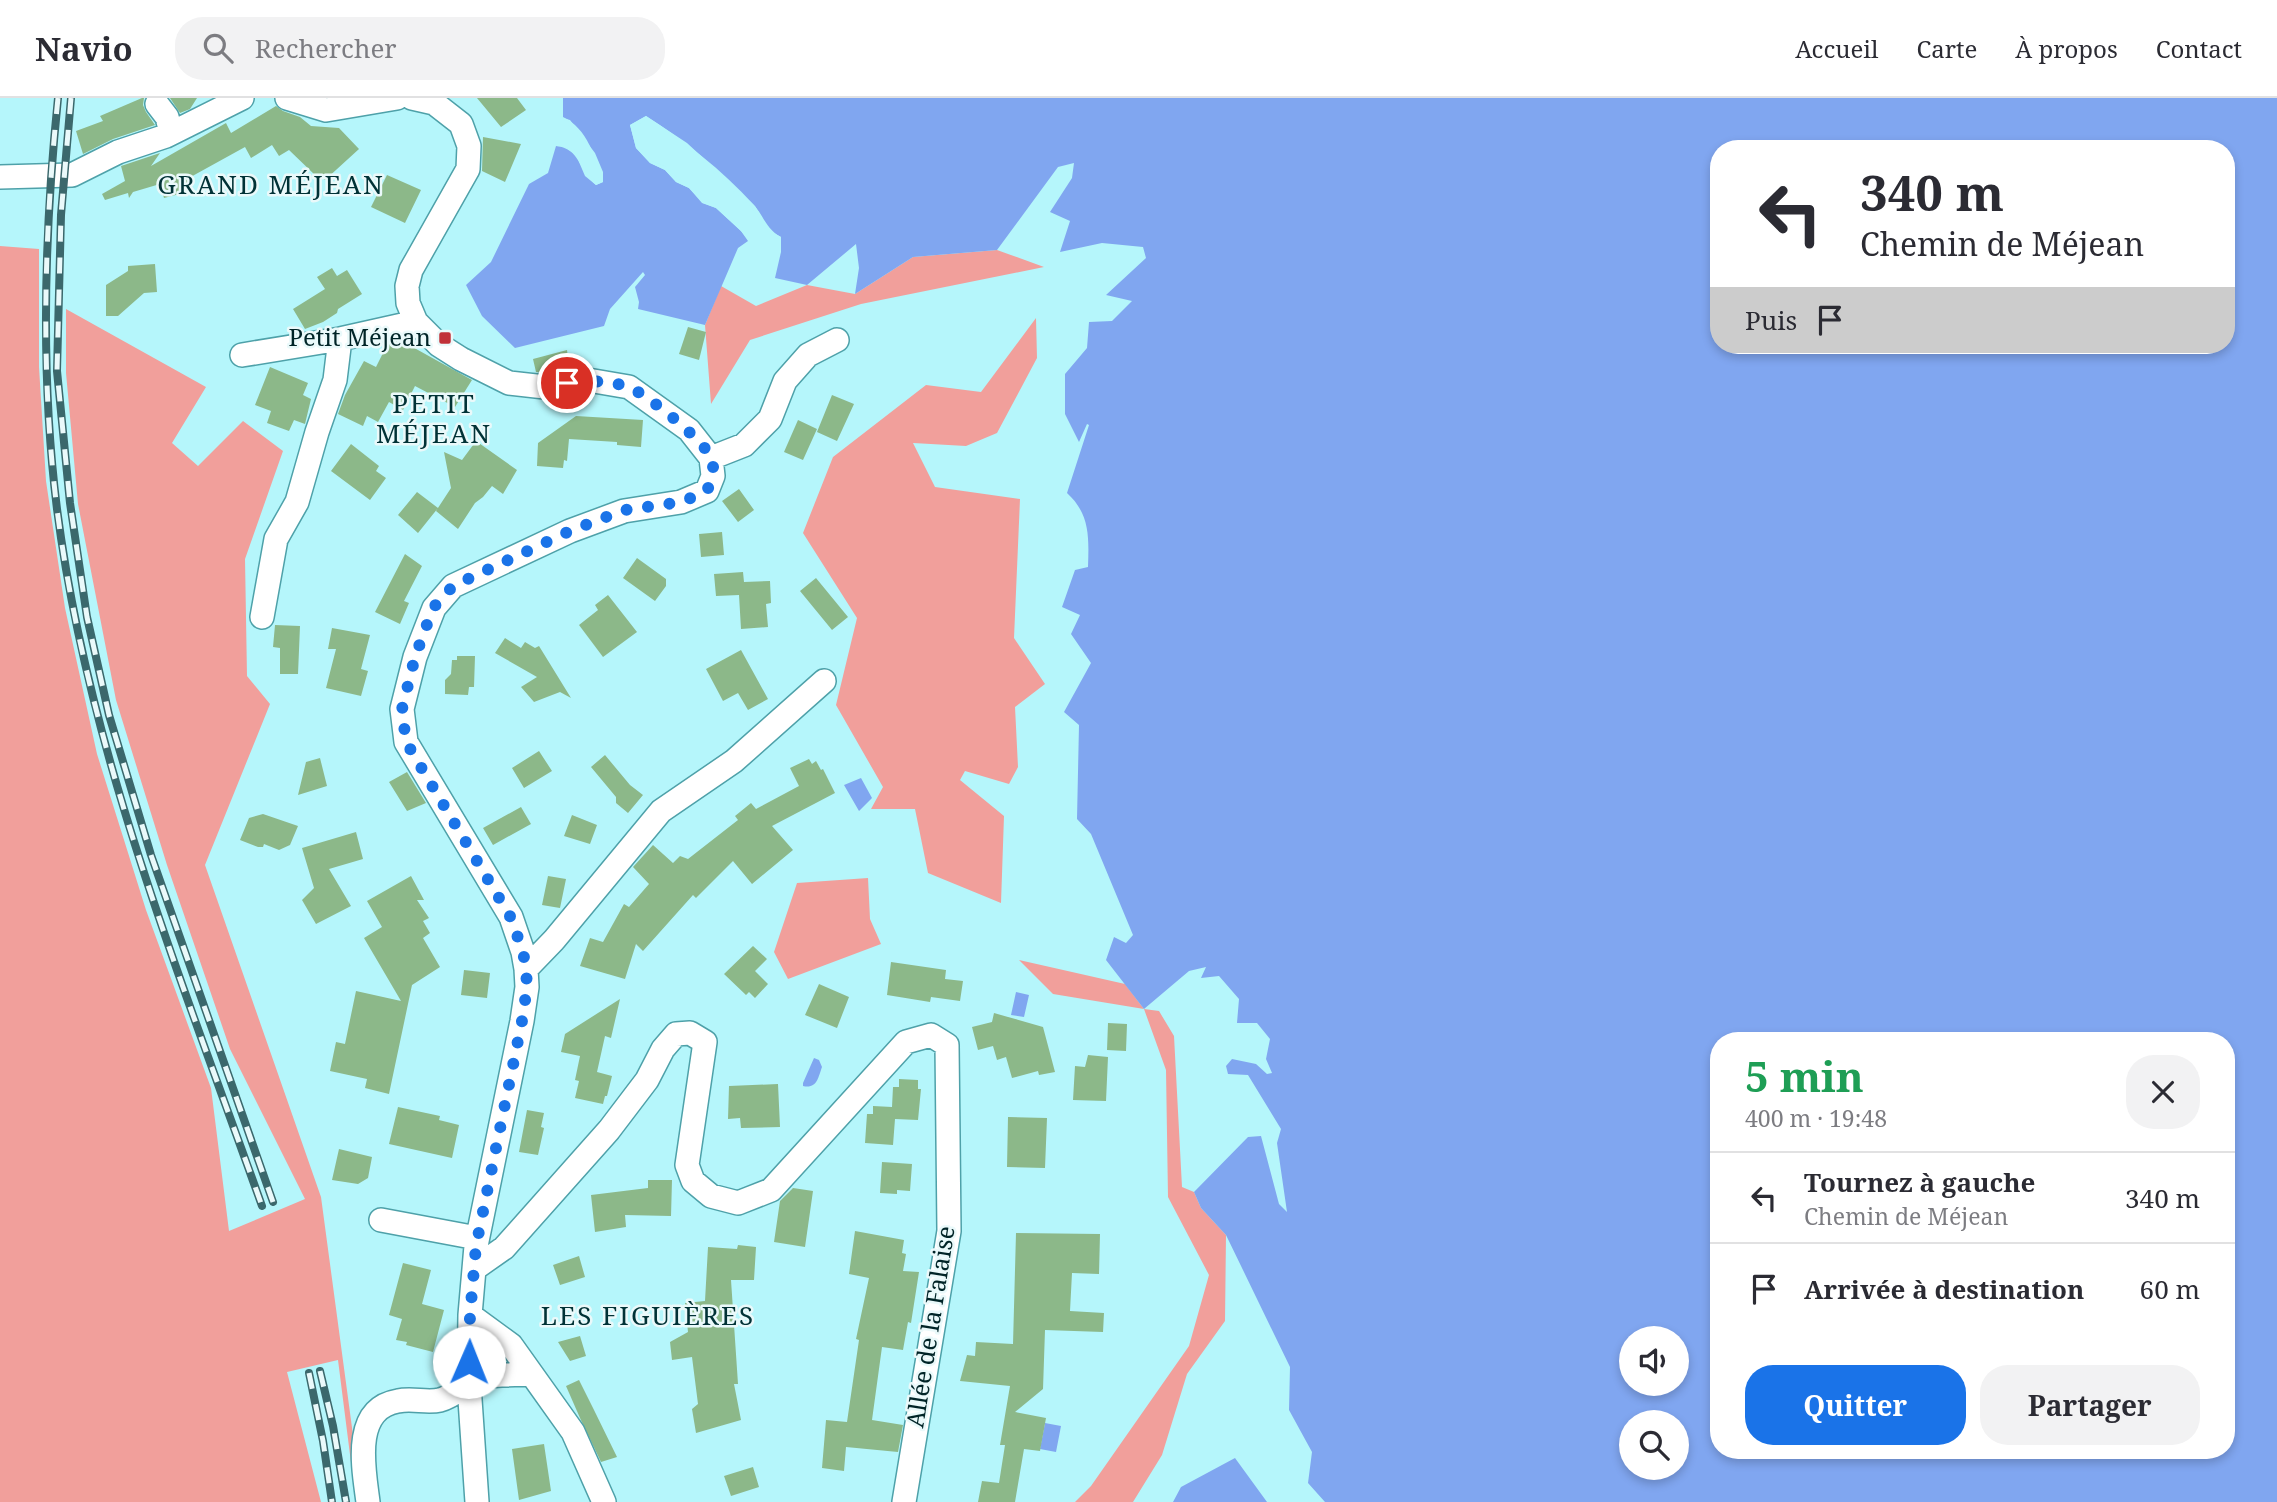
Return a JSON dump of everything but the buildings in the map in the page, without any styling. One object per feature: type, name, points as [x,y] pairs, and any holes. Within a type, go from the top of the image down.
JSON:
[{"type":"street","points":[[0,177],[72,175],[118,152],[171,133],[239,98]]},
{"type":"street","points":[[287,98],[326,110],[397,98]]},
{"type":"street","points":[[412,98],[435,103],[461,124],[469,146],[468,169],[411,271],[408,303],[416,322],[439,345],[509,383],[545,387],[588,380],[629,387],[689,430],[711,458],[713,476],[707,491],[681,502],[624,510],[570,531],[453,586],[433,608],[415,657],[402,709],[406,742],[511,918],[526,969],[527,987],[522,1021],[477,1238],[474,1269],[469,1385],[477,1502]]},
{"type":"street","points":[[157,103],[166,117],[171,133]]},
{"type":"street","points":[[242,355],[341,339],[416,322]]},
{"type":"street","points":[[262,617],[276,539],[297,502],[335,380],[341,339]]},
{"type":"street","points":[[711,458],[744,445],[770,419],[785,380],[808,355],[837,340]]},
{"type":"street","points":[[526,969],[554,940],[661,811],[734,761],[824,681]]},
{"type":"street","name":"Allée de la Falaise","points":[[474,1269],[504,1248],[609,1130],[647,1080],[663,1049],[676,1034],[690,1033],[705,1042],[687,1165],[693,1181],[710,1196],[738,1203],[771,1190],[906,1042],[931,1035],[947,1045],[949,1231],[904,1502]]},
{"type":"street","points":[[381,1220],[477,1238]]},
{"type":"street","points":[[470,1315],[511,1345],[573,1432],[604,1502]]},
{"type":"street","points":[[368,1502],[362,1448],[373,1416],[384,1405],[395,1401],[434,1401],[458,1394],[481,1378],[531,1374]]},
{"type":"shaded area","points":[[0,246],[39,249],[39,367],[46,481],[65,608],[97,754],[146,910],[211,1088],[229,1231],[305,1199],[230,1049],[167,865],[116,700],[78,504],[66,373],[66,309],[206,387],[172,443],[198,466],[243,421],[283,451],[245,559],[247,676],[270,704],[205,865],[321,1197],[362,1502],[356,1502],[338,1360],[287,1372],[321,1502],[0,1502]]},
{"type":"shaded area","points":[[997,250],[1044,267],[861,304],[750,340],[711,404],[705,325],[721,286],[756,306],[807,285],[855,294],[913,257]]},
{"type":"shaded area","points":[[1036,318],[1037,358],[997,433],[966,446],[913,443],[935,487],[1020,499],[1014,638],[1045,684],[1015,707],[1018,767],[1009,784],[965,771],[960,780],[1004,816],[1001,903],[928,873],[915,809],[871,809],[883,787],[836,705],[857,618],[803,533],[833,457],[926,385],[981,392]]},
{"type":"shaded area","points":[[868,878],[870,919],[881,944],[788,979],[774,952],[797,883]]},
{"type":"shaded area","points":[[1019,960],[1125,984],[1144,1009],[1053,994]]},
{"type":"shaded area","points":[[1144,1009],[1159,1011],[1174,1036],[1182,1187],[1194,1192],[1201,1208],[1226,1235],[1225,1321],[1187,1374],[1162,1455],[1133,1502],[1075,1502],[1091,1486],[1189,1346],[1209,1275],[1168,1197],[1166,1070]]},
{"type":"water","points":[[563,98],[2277,98],[2277,1502],[1325,1502],[1308,1483],[1312,1452],[1289,1410],[1290,1367],[1226,1235],[1201,1208],[1194,1192],[1248,1137],[1261,1136],[1279,1204],[1287,1212],[1277,1143],[1281,1129],[1248,1075],[1228,1074],[1226,1066],[1232,1059],[1256,1064],[1267,1074],[1272,1073],[1266,1059],[1270,1039],[1257,1023],[1237,1023],[1239,999],[1219,976],[1201,978],[1206,967],[1189,971],[1144,1009],[1106,960],[1114,937],[1126,943],[1133,935],[1091,834],[1077,819],[1079,725],[1064,712],[1091,663],[1071,634],[1080,615],[1062,607],[1075,570],[1088,567],[1088,536],[1084,518],[1075,501],[1067,493],[1089,425],[1087,424],[1079,442],[1065,414],[1065,374],[1087,348],[1089,322],[1112,321],[1132,301],[1106,295],[1146,258],[1143,247],[1102,243],[1060,252],[1070,221],[1050,212],[1072,178],[1074,163],[1058,167],[997,250],[913,257],[855,294],[859,268],[856,244],[807,285],[775,278],[781,252],[781,237],[768,226],[741,191],[716,168],[646,116],[630,125],[636,148],[650,163],[665,170],[676,182],[689,188],[703,203],[716,208],[748,241],[738,248],[705,325],[638,309],[635,287],[645,275],[643,272],[610,309],[604,326],[515,348],[482,316],[466,285],[491,262],[529,184],[548,173],[556,146],[570,151],[596,185],[603,182],[594,154],[578,128],[563,117]]},
{"type":"water","points":[[861,778],[872,798],[859,811],[844,785]]},
{"type":"water","points":[[1016,992],[1029,995],[1024,1017],[1011,1015]]},
{"type":"water","points":[[814,1058],[819,1060],[822,1067],[818,1079],[811,1086],[803,1086],[803,1083]]},
{"type":"water","points":[[1045,1423],[1061,1426],[1056,1452],[1040,1449]]},
{"type":"water","points":[[1235,1458],[1267,1502],[1173,1502],[1181,1487]]},
{"type":"pier","points":[[646,116],[687,143],[755,206],[770,231],[781,237],[777,239],[768,233],[752,208],[685,146],[646,120],[634,127],[639,146],[652,161],[667,167],[678,179],[691,185],[705,200],[718,205],[744,229],[751,243],[716,208],[702,203],[689,188],[676,182],[665,170],[650,163],[636,148],[630,125]]},
{"type":"pier","points":[[559,117],[570,120],[595,153],[603,172],[603,182],[596,185],[585,176],[576,155],[565,147],[556,146],[555,142],[567,144],[579,154],[588,174],[599,180],[592,155],[567,123]]},
{"type":"railway","points":[[58,98],[47,252],[46,355],[57,509],[71,599],[114,776],[141,863],[262,1206]]},
{"type":"railway","points":[[71,98],[61,215],[57,371],[70,503],[87,617],[109,715],[151,855],[273,1202]]},
{"type":"railway","points":[[320,1371],[346,1502]]},
{"type":"railway","points":[[309,1373],[332,1502]]},
{"type":"place","name":"Petit Méjean","points":[[445,338]]},
{"type":"district","name":"GRAND MÉJEAN","points":[[271,185]]},
{"type":"district","name":"PETIT MÉJEAN","points":[[434,419]]},
{"type":"district","name":"LES FIGUIÈRES","points":[[648,1316]]},
{"type":"route","points":[[469,1362],[476,1246],[522,1021],[527,987],[526,969],[511,918],[406,742],[402,709],[415,657],[433,608],[453,586],[570,531],[624,510],[681,502],[707,491],[713,476],[711,458],[689,430],[629,387],[588,380],[567,383]]}]
